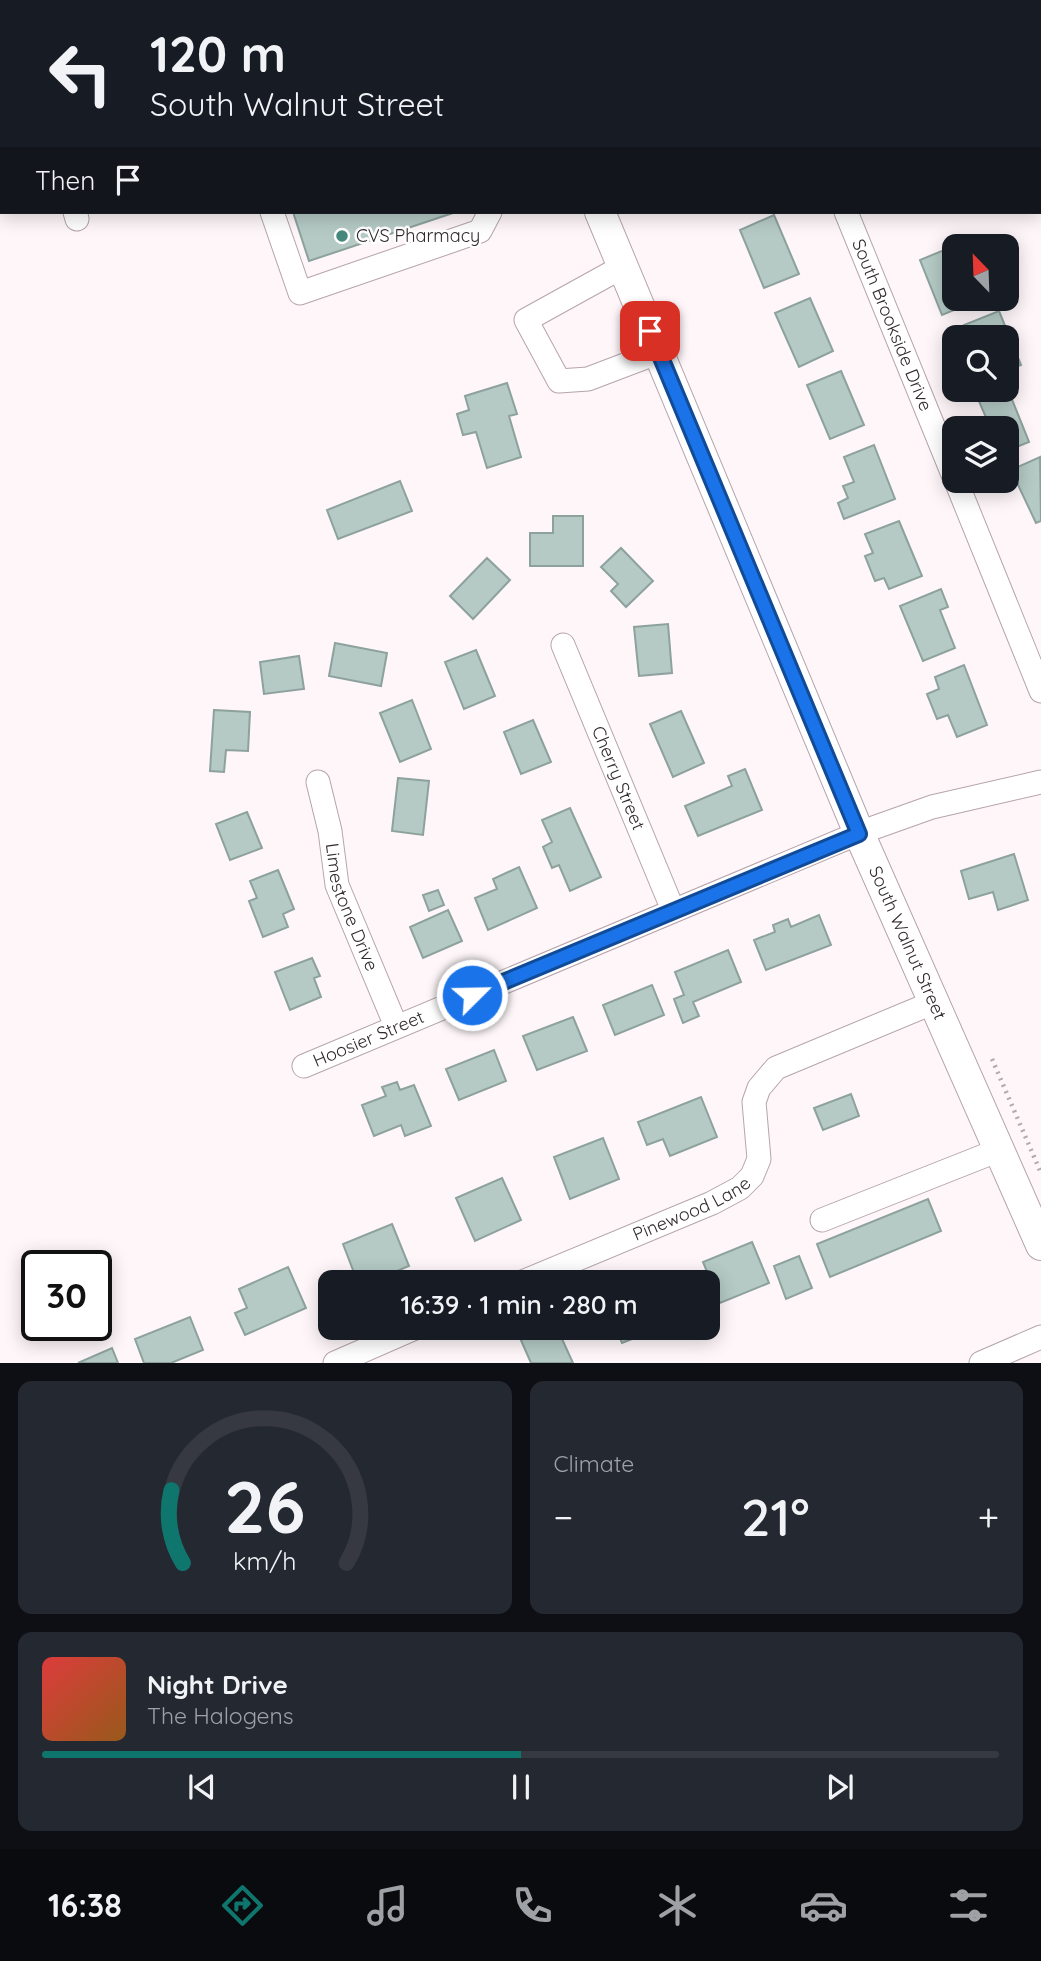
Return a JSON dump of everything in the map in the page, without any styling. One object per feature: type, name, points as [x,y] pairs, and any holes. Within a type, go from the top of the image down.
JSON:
[{"type":"main road","name":"South Walnut Street","points":[[601,214],[859,834],[1041,1245]]},
{"type":"street","points":[[273,214],[300,293],[480,231],[488,214]]},
{"type":"street","name":"South Brookside Drive","points":[[847,214],[942,447]]},
{"type":"street","points":[[622,267],[526,320],[559,381],[588,379],[659,352]]},
{"type":"street","name":"South Brookside Drive","points":[[961,493],[1041,691]]},
{"type":"street","name":"Cherry Street","points":[[563,645],[673,911]]},
{"type":"street","name":"Limestone Drive","points":[[318,782],[330,831],[337,885],[396,1026]]},
{"type":"street","name":"Hoosier Street","points":[[304,1066],[859,834],[932,807],[1041,782]]},
{"type":"street","name":"Pinewood Lane","points":[[551,1270],[712,1203],[740,1188],[752,1176],[759,1159],[754,1102],[759,1088],[776,1068],[932,1003]]},
{"type":"street","points":[[822,1220],[999,1150]]},
{"type":"street","points":[[981,1363],[1041,1337]]},
{"type":"street","points":[[335,1363],[388,1340]]},
{"type":"path","points":[[992,1059],[1041,1173]]},
{"type":"building","name":"CVS Pharmacy","points":[[294,214],[450,214],[309,261]]},
{"type":"building","points":[[774,215],[799,274],[764,288],[740,230]]},
{"type":"building","points":[[942,251],[942,312],[949,312],[942,315],[920,260]]},
{"type":"building","points":[[810,298],[833,351],[799,367],[775,313]]},
{"type":"building","points":[[999,312],[1005,325],[964,325]]},
{"type":"building","points":[[841,371],[864,425],[830,439],[807,385]]},
{"type":"building","points":[[507,383],[517,414],[509,416],[521,457],[487,468],[476,432],[463,435],[457,414],[469,410],[465,396]]},
{"type":"building","points":[[979,402],[1013,402],[1019,416],[985,416]]},
{"type":"building","points":[[1019,417],[1029,442],[1019,446]]},
{"type":"building","points":[[874,445],[895,499],[844,519],[838,503],[848,498],[843,486],[854,482],[844,457]]},
{"type":"building","points":[[1040,457],[1041,521],[1036,523],[1019,487],[1019,466]]},
{"type":"building","points":[[400,481],[412,511],[338,539],[327,510]]},
{"type":"building","points":[[553,516],[583,516],[583,566],[530,566],[530,533],[553,533]]},
{"type":"building","points":[[899,521],[922,576],[889,589],[884,578],[875,581],[865,556],[873,553],[865,534]]},
{"type":"building","points":[[621,548],[653,581],[626,607],[611,591],[618,584],[601,567]]},
{"type":"building","points":[[487,558],[510,580],[473,619],[450,596]]},
{"type":"building","points":[[941,589],[948,607],[940,610],[955,648],[923,661],[900,606]]},
{"type":"building","points":[[668,624],[672,673],[639,676],[634,627]]},
{"type":"building","points":[[335,643],[387,653],[381,686],[329,676]]},
{"type":"building","points":[[476,650],[495,696],[464,709],[445,662]]},
{"type":"building","points":[[299,656],[304,689],[264,694],[260,662]]},
{"type":"building","points":[[964,665],[987,725],[957,737],[948,715],[937,719],[927,694],[939,689],[935,677]]},
{"type":"building","points":[[412,700],[431,749],[400,762],[380,713]]},
{"type":"building","points":[[214,710],[250,712],[248,751],[226,750],[224,772],[210,771]]},
{"type":"building","points":[[681,711],[704,763],[673,777],[650,724]]},
{"type":"building","points":[[533,720],[551,762],[521,774],[504,732]]},
{"type":"building","points":[[745,769],[762,810],[698,836],[685,806],[732,786],[728,776]]},
{"type":"building","points":[[398,778],[429,781],[423,835],[392,831]]},
{"type":"building","points":[[570,808],[601,877],[570,891],[559,865],[552,868],[543,847],[552,842],[542,820]]},
{"type":"building","points":[[247,812],[262,848],[230,860],[216,824]]},
{"type":"building","points":[[1014,854],[1028,900],[998,910],[993,892],[969,899],[961,871]]},
{"type":"building","points":[[519,867],[537,908],[488,930],[475,898],[497,889],[493,879]]},
{"type":"building","points":[[278,870],[294,909],[283,914],[288,927],[263,937],[249,901],[257,898],[250,881]]},
{"type":"building","points":[[438,890],[444,905],[429,911],[423,895]]},
{"type":"building","points":[[448,910],[462,941],[423,958],[410,927]]},
{"type":"building","points":[[819,915],[831,945],[766,970],[754,940],[775,932],[773,925],[788,919],[791,927]]},
{"type":"building","points":[[728,950],[741,982],[693,1002],[699,1016],[683,1023],[674,999],[684,995],[675,972]]},
{"type":"building","points":[[312,958],[320,976],[314,978],[321,997],[290,1010],[275,972]]},
{"type":"building","points":[[652,985],[664,1015],[615,1035],[603,1005]]},
{"type":"building","points":[[573,1017],[587,1051],[537,1070],[523,1036]]},
{"type":"building","points":[[494,1050],[506,1081],[459,1100],[446,1069]]},
{"type":"building","points":[[397,1082],[400,1090],[414,1085],[431,1126],[405,1136],[401,1125],[374,1136],[362,1105],[386,1096],[382,1087]]},
{"type":"building","points":[[851,1094],[859,1116],[823,1130],[814,1108]]},
{"type":"building","points":[[701,1097],[717,1137],[670,1156],[663,1139],[647,1145],[638,1122]]},
{"type":"building","points":[[603,1138],[619,1179],[570,1199],[554,1157]]},
{"type":"building","points":[[502,1178],[521,1220],[475,1241],[456,1198]]},
{"type":"building","points":[[928,1199],[941,1231],[830,1277],[817,1244]]},
{"type":"building","points":[[392,1224],[409,1266],[399,1270],[353,1270],[343,1244]]},
{"type":"building","points":[[752,1242],[769,1283],[720,1303],[720,1270],[706,1270],[703,1262]]},
{"type":"building","points":[[799,1256],[812,1288],[786,1299],[774,1266]]},
{"type":"building","points":[[288,1267],[306,1308],[245,1335],[235,1313],[247,1308],[239,1289]]},
{"type":"building","points":[[190,1317],[203,1350],[171,1363],[144,1363],[135,1339]]},
{"type":"building","points":[[521,1340],[562,1340],[573,1363],[531,1363]]},
{"type":"building","points":[[112,1348],[118,1363],[78,1363]]},
{"type":"place","name":"CVS Pharmacy","points":[[342,236]]},
{"type":"route","points":[[472,995],[859,834],[650,331]]}]
